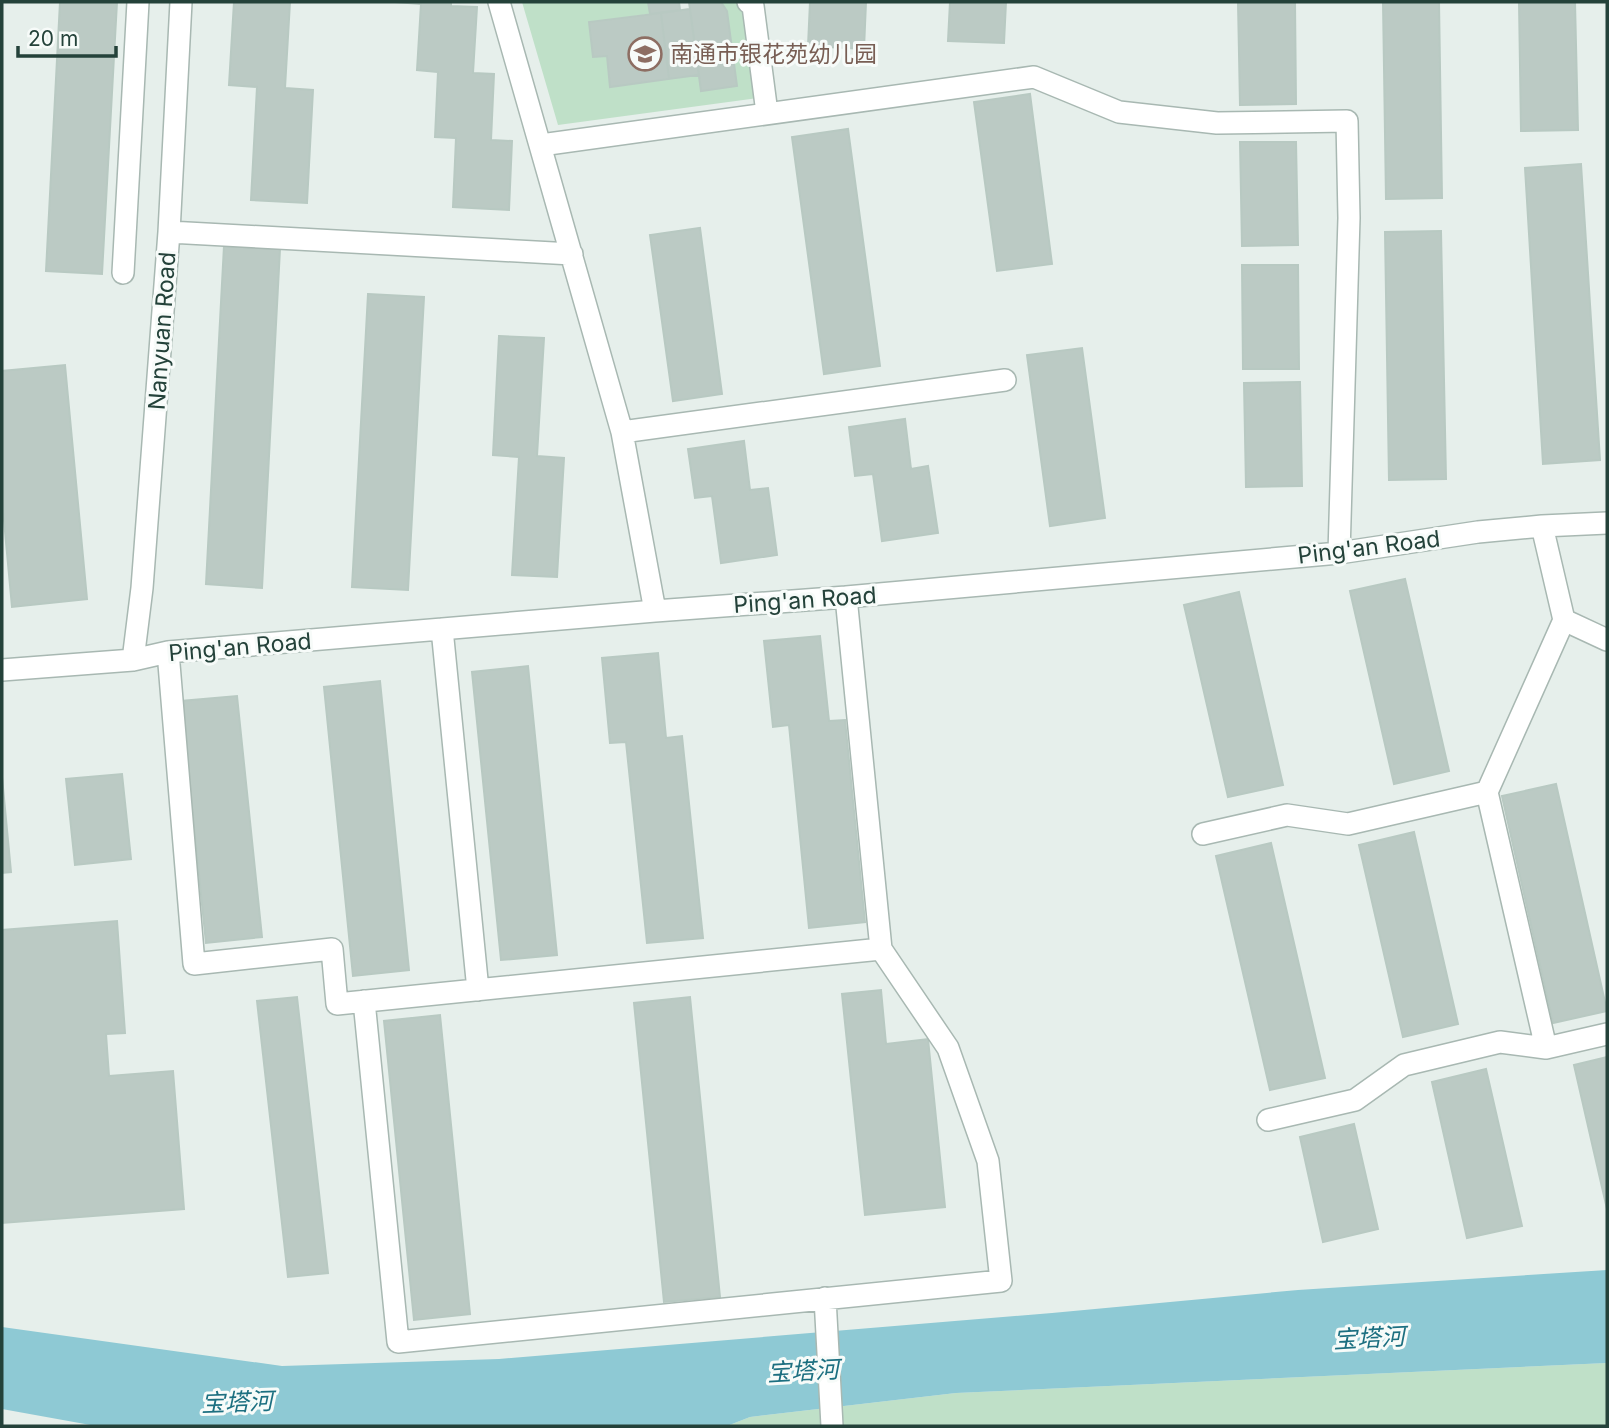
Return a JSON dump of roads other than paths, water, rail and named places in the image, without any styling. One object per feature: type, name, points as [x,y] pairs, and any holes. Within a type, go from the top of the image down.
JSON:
[{"type":"street","points":[[123,273],[138,2]]},
{"type":"street","name":"Nanyuan Road","points":[[134,660],[142,589],[169,232],[181,2]]},
{"type":"street","points":[[499,2],[622,432],[655,611]]},
{"type":"street","points":[[748,2],[753,6],[768,113]]},
{"type":"street","points":[[541,145],[1034,77],[1119,112],[1217,123],[1347,121],[1349,218],[1339,553]]},
{"type":"street","points":[[169,232],[572,254]]},
{"type":"street","points":[[622,432],[1005,380]]},
{"type":"street","name":"Ping'an Road","points":[[2,670],[134,660],[168,652],[846,597],[1339,553],[1478,532],[1607,523]]},
{"type":"street","points":[[1542,526],[1564,620],[1487,792],[1546,1048]]},
{"type":"street","points":[[364,1001],[398,1342],[826,1308],[1000,1281],[988,1161],[953,1061],[948,1048],[881,949],[846,597]]},
{"type":"street","points":[[1564,620],[1607,640]]},
{"type":"street","points":[[442,629],[478,990]]},
{"type":"street","points":[[168,652],[194,964],[332,950],[337,1004],[881,949]]},
{"type":"street","points":[[1203,834],[1287,815],[1348,824],[1487,792]]},
{"type":"street","points":[[1268,1120],[1354,1100],[1404,1065],[1500,1042],[1546,1048],[1607,1034]]},
{"type":"street","points":[[826,1308],[832,1424]]},
{"type":"water","name":"宝塔河","points":[[1607,1270],[1607,1363],[956,1393],[750,1417],[727,1426],[96,1426],[2,1409],[2,1327],[282,1366],[499,1359],[1298,1290]]},
{"type":"place","name":"南通市银花苑幼儿园","points":[[645,54]]}]
